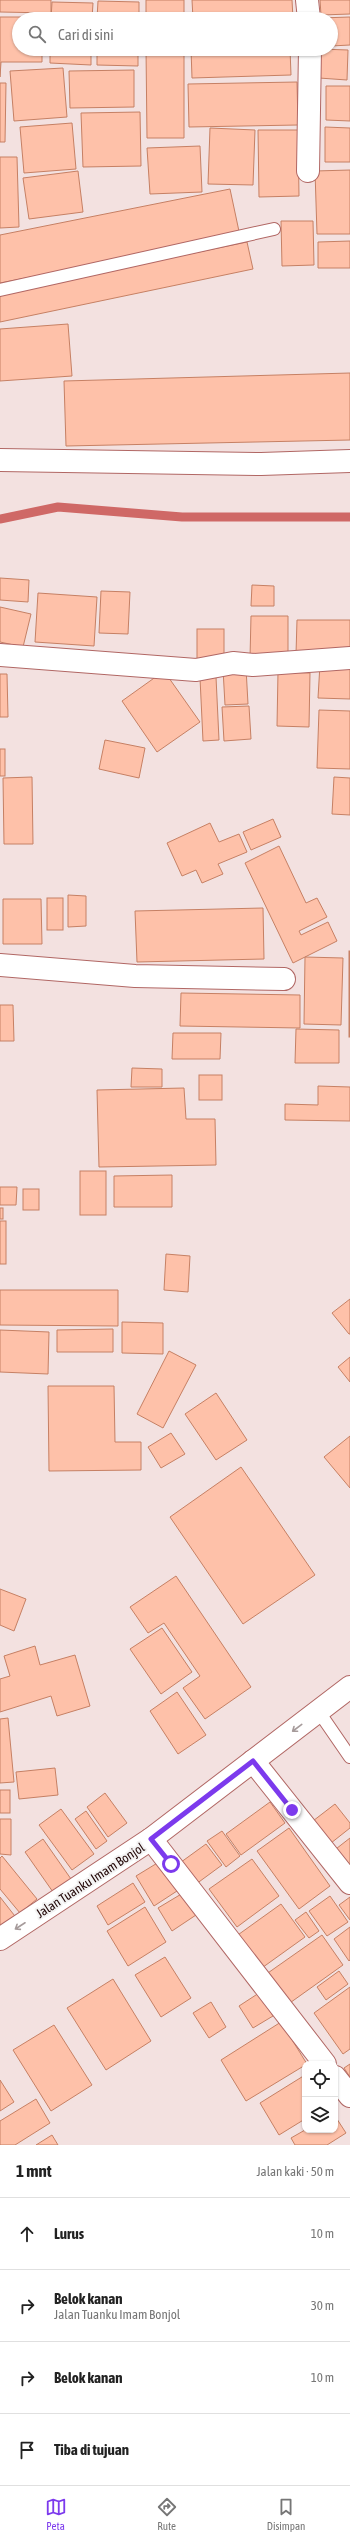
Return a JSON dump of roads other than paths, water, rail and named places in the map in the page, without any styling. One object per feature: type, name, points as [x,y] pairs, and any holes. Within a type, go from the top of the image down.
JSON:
[{"type":"street","points":[[307,0],[308,12]]},
{"type":"street","points":[[308,171],[310,56]]},
{"type":"street","points":[[0,460],[261,464],[350,461]]},
{"type":"street","points":[[0,656],[196,670],[233,663],[253,665],[350,658]]},
{"type":"street","points":[[0,965],[135,976],[284,978]]},
{"type":"street","name":"Jalan Tuanku Imam Bonjol","points":[[0,1939],[151,1839],[350,1687]]},
{"type":"street","points":[[253,1761],[350,1883]]},
{"type":"street","points":[[151,1839],[323,2061]]},
{"type":"street","points":[[338,2081],[350,2096]]},
{"type":"lane","points":[[0,290],[274,229]]},
{"type":"lane","points":[[319,1712],[350,1758]]},
{"type":"waterway","points":[[0,519],[58,507],[182,517],[350,517]]}]
